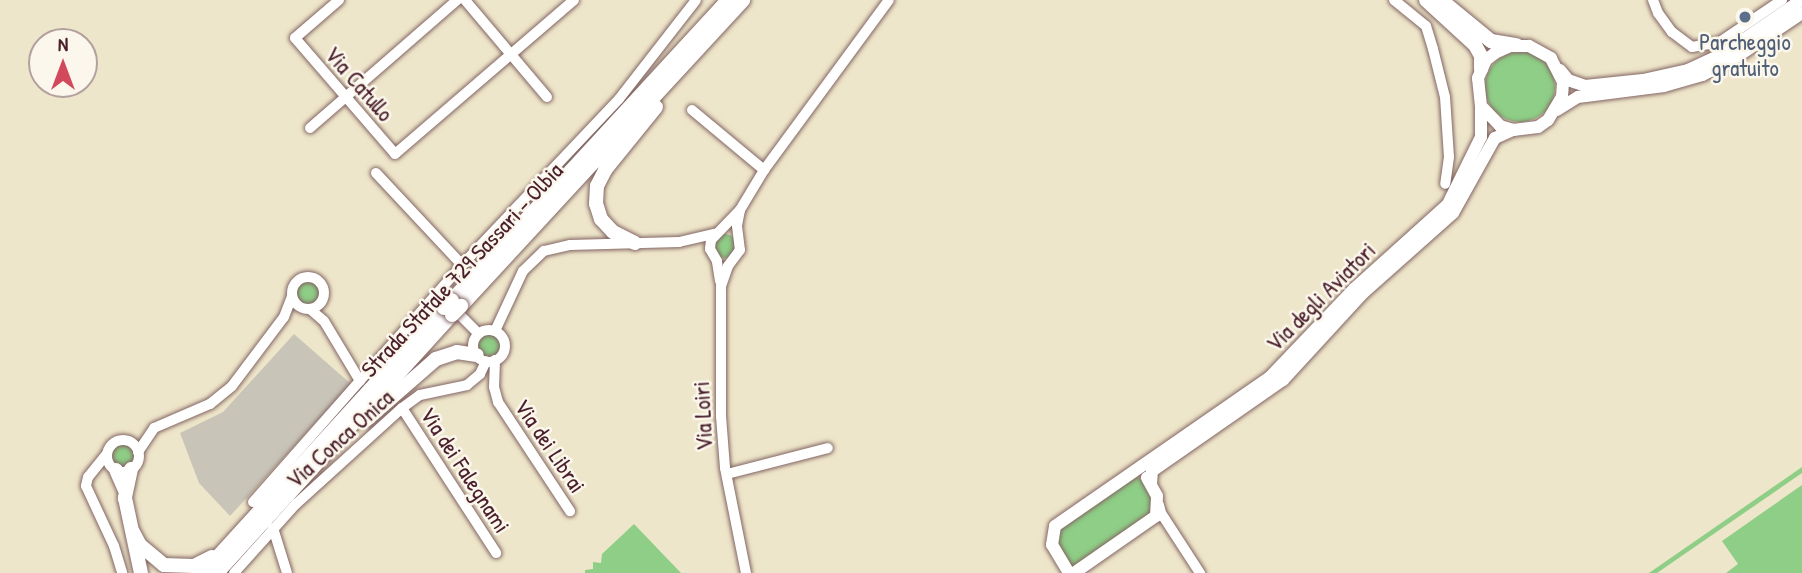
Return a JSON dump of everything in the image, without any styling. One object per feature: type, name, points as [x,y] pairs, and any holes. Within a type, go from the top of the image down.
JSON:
[{"type":"highway","name":"Strada Statale 729 Sassari - Olbia","points":[[203,573],[728,0]]},
{"type":"highway","name":"Strada Statale 729 Sassari - Olbia","points":[[217,573],[310,470],[450,305],[743,0]]},
{"type":"highway","points":[[1426,0],[1475,45],[1481,56],[1481,69]]},
{"type":"highway","points":[[1441,0],[1491,41],[1517,45]]},
{"type":"highway","points":[[635,243],[613,232],[601,219],[596,204],[600,179],[727,18]]},
{"type":"highway","points":[[310,470],[436,359],[457,352],[486,359]]},
{"type":"highway","points":[[111,463],[125,489],[141,573]]},
{"type":"highway","points":[[125,489],[131,469]]},
{"type":"highway","points":[[133,532],[150,555],[164,565],[179,567],[206,562],[230,544]]},
{"type":"main road","points":[[1801,0],[1724,53],[1688,71],[1643,80],[1585,86],[1568,80],[1541,50],[1517,45],[1495,53],[1481,69],[1476,88],[1488,118],[1513,130],[1538,127],[1578,97],[1664,86],[1702,75],[1729,62],[1802,13]]},
{"type":"main road","points":[[1557,111],[1563,82],[1558,68]]},
{"type":"main road","name":"Via degli Aviatori","points":[[1159,502],[1156,516],[1071,573],[1052,545],[1055,526],[1281,368],[1354,289],[1448,204],[1481,137],[1481,106]]},
{"type":"main road","name":"Via degli Aviatori","points":[[1151,484],[1152,471],[1157,466],[1268,391],[1297,366],[1363,293],[1453,213],[1489,146],[1495,138],[1513,130]]},
{"type":"main road","points":[[1130,473],[1142,475],[1151,484],[1159,502]]},
{"type":"street","name":"Via Catullo","points":[[339,0],[295,38],[395,155],[511,54]]},
{"type":"street","points":[[310,128],[457,0]]},
{"type":"street","points":[[465,0],[547,97]]},
{"type":"street","points":[[511,54],[574,0]]},
{"type":"street","points":[[253,502],[360,381],[450,305],[462,265],[619,99],[696,0]]},
{"type":"street","points":[[721,286],[710,244],[716,233],[740,210],[764,170],[889,0]]},
{"type":"street","points":[[1394,0],[1426,26],[1436,60],[1445,97],[1449,158],[1445,184]]},
{"type":"street","points":[[1653,0],[1660,18],[1681,40],[1692,47],[1720,42],[1782,0]]},
{"type":"street","points":[[692,110],[764,170]]},
{"type":"street","points":[[376,173],[462,265]]},
{"type":"street","points":[[495,331],[527,264],[544,251],[570,245],[679,242],[702,246],[724,261],[734,258],[740,250],[740,210]]},
{"type":"street","points":[[679,242],[732,232],[739,240]]},
{"type":"street","name":"Via Loiri","points":[[734,258],[721,286],[721,387],[727,474],[746,573]]},
{"type":"street","points":[[111,463],[113,443],[148,435],[166,422],[196,411],[222,396],[284,317],[296,282],[310,277],[322,286],[324,321],[360,381]]},
{"type":"street","points":[[292,296],[324,321]]},
{"type":"street","points":[[284,317],[321,302]]},
{"type":"street","points":[[450,305],[479,334]]},
{"type":"street","points":[[495,331],[505,344],[503,352],[486,359],[473,344],[479,334],[495,331]]},
{"type":"street","name":"Via Conca Onica","points":[[234,573],[273,528],[402,408],[420,395],[474,381],[486,359]]},
{"type":"street","name":"Via dei Librai","points":[[486,359],[493,371],[498,402],[570,511]]},
{"type":"street","name":"Via dei Falegnami","points":[[402,408],[496,553]]},
{"type":"street","points":[[122,573],[114,546],[86,486],[92,471],[111,463],[131,469],[137,463],[138,452],[148,435]]},
{"type":"street","points":[[128,441],[138,452]]},
{"type":"street","points":[[727,474],[828,448]]},
{"type":"street","points":[[1159,502],[1161,513],[1200,573]]},
{"type":"street","points":[[273,528],[287,573]]},
{"type":"shaded area","points":[[294,334],[351,384],[230,516],[199,483],[180,433],[223,412]]},
{"type":"green space","points":[[1520,52],[1545,62],[1555,87],[1545,112],[1520,122],[1495,112],[1485,87],[1495,62]]},
{"type":"green space","points":[[725,234],[733,238],[737,246],[733,254],[725,258],[717,254],[713,246],[717,238]]},
{"type":"green space","points":[[304,282],[312,282],[319,289],[319,297],[312,304],[304,304],[297,297],[297,289]]},
{"type":"green space","points":[[489,334],[497,338],[501,346],[497,354],[489,358],[481,354],[477,346],[481,338]]},
{"type":"green space","points":[[123,444],[134,451],[135,456],[128,467],[123,468],[112,461],[111,456],[118,445]]},
{"type":"green space","points":[[1802,467],[1802,473],[1657,573],[1649,573]]},
{"type":"green space","points":[[1135,476],[1145,482],[1154,506],[1149,515],[1074,567],[1068,565],[1055,537],[1058,529]]},
{"type":"green space","points":[[1802,485],[1802,573],[1726,573],[1738,564],[1722,541]]},
{"type":"green space","points":[[634,524],[681,573],[585,573],[585,570],[593,569],[593,562],[601,563],[602,554]]},
{"type":"place","name":"Parcheggio gratuito","points":[[1745,17]]}]
